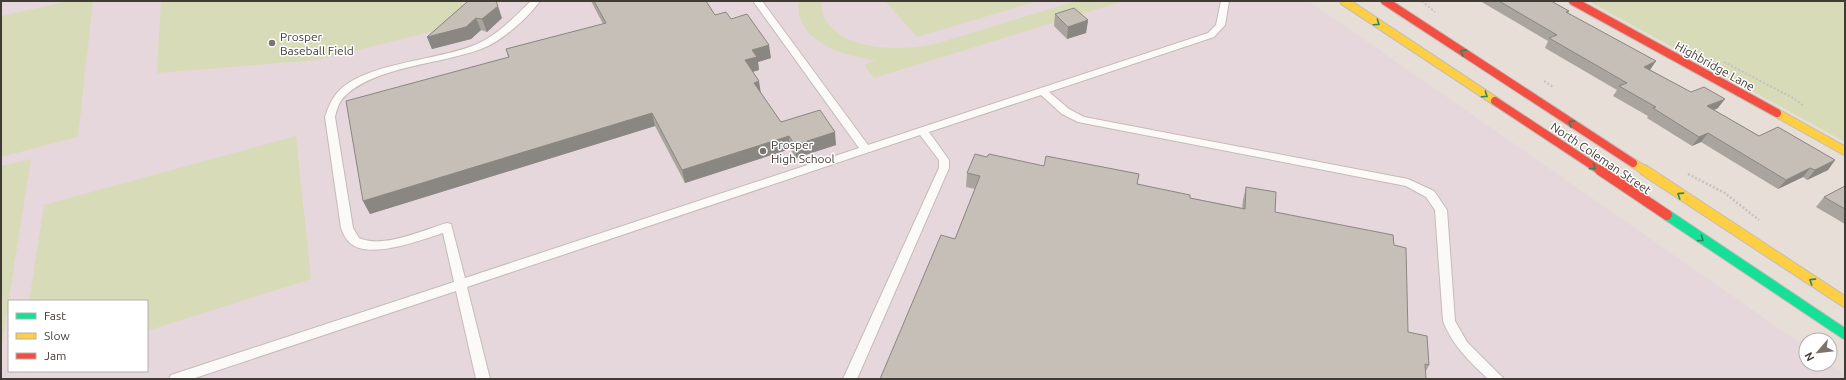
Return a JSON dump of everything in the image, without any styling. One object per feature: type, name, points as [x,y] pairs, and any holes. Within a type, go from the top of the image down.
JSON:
[{"type":"street","name":"North Coleman Street","points":[[1344,1],[1845,334]]},
{"type":"street","name":"North Coleman Street","points":[[1385,1],[1845,302]]},
{"type":"street","name":"Highbridge Lane","points":[[1573,1],[1845,151]]},
{"type":"lane","points":[[484,379],[447,227],[381,245],[361,244],[350,236],[347,228],[330,110],[337,98],[343,92],[370,76],[492,42],[536,1]]},
{"type":"lane","points":[[757,1],[866,150]]},
{"type":"lane","points":[[176,379],[923,132],[1211,35],[1215,33],[1221,24],[1225,1]]},
{"type":"lane","points":[[1043,92],[1060,109],[1070,116],[1082,120],[1408,183],[1430,194],[1441,210],[1449,321],[1453,333],[1461,344],[1497,379]]},
{"type":"lane","points":[[850,379],[944,168],[944,160],[923,132]]},
{"type":"shaded area","name":"Prosper High School","points":[[1,1],[1309,1],[1798,341],[1798,372],[1838,372],[1838,369],[1845,374],[1845,379],[1,379]]},
{"type":"green space","points":[[69,1],[93,1],[78,137],[1,157],[1,16]]},
{"type":"green space","name":"Prosper Baseball Field","points":[[161,1],[461,1],[466,15],[454,26],[318,60],[157,73]]},
{"type":"green space","points":[[799,1],[822,1],[821,6],[825,19],[834,30],[846,38],[875,46],[907,48],[935,44],[1076,1],[1124,1],[874,78],[864,65],[876,60],[837,51],[813,36],[804,27],[799,15]]},
{"type":"green space","points":[[885,1],[1038,1],[917,37]]},
{"type":"green space","points":[[1588,1],[1845,1],[1845,142]]},
{"type":"green space","points":[[296,136],[311,279],[148,331],[148,300],[29,300],[44,205]]},
{"type":"green space","points":[[31,159],[1,349],[1,166]]},
{"type":"building","points":[[496,1],[498,6],[482,19],[476,18],[466,27],[427,37],[467,2]]},
{"type":"building","points":[[594,1],[706,1],[715,15],[726,12],[731,19],[747,14],[769,45],[752,50],[757,57],[745,60],[759,81],[754,83],[781,122],[820,110],[835,132],[795,145],[789,136],[682,170],[652,113],[363,201],[346,101],[509,57],[506,49],[606,23]]},
{"type":"building","points":[[1499,1],[1551,1],[1569,11],[1566,12],[1656,61],[1644,67],[1691,92],[1704,87],[1725,99],[1707,106],[1759,136],[1778,127],[1835,160],[1815,170],[1810,168],[1786,180],[1708,133],[1699,137],[1653,108],[1656,107],[1619,86],[1627,83],[1549,38],[1557,35]]},
{"type":"building","points":[[1074,8],[1088,20],[1068,27],[1055,14]]},
{"type":"building","points":[[975,154],[987,157],[989,154],[1044,166],[1046,156],[1139,174],[1137,184],[1190,195],[1190,198],[1245,209],[1246,187],[1276,192],[1275,212],[1393,235],[1394,245],[1406,248],[1408,332],[1427,336],[1429,365],[1425,364],[1426,379],[880,379],[941,235],[955,239],[980,176],[967,173]]},
{"type":"building","points":[[1845,186],[1845,209],[1824,197]]},
{"type":"traffic: fast","points":[[1667,215],[1845,334]]},
{"type":"traffic: slow","points":[[1344,1],[1495,101]]},
{"type":"traffic: slow","points":[[1777,113],[1845,151]]},
{"type":"traffic: slow","points":[[1633,163],[1845,302]]},
{"type":"traffic: jam","points":[[1385,1],[1633,163]]},
{"type":"traffic: jam","points":[[1573,1],[1777,113]]},
{"type":"traffic: jam","points":[[1495,101],[1667,215]]},
{"type":"place","name":"Prosper Baseball Field","points":[[272,43]]},
{"type":"place","name":"Prosper High School","points":[[763,151]]}]
